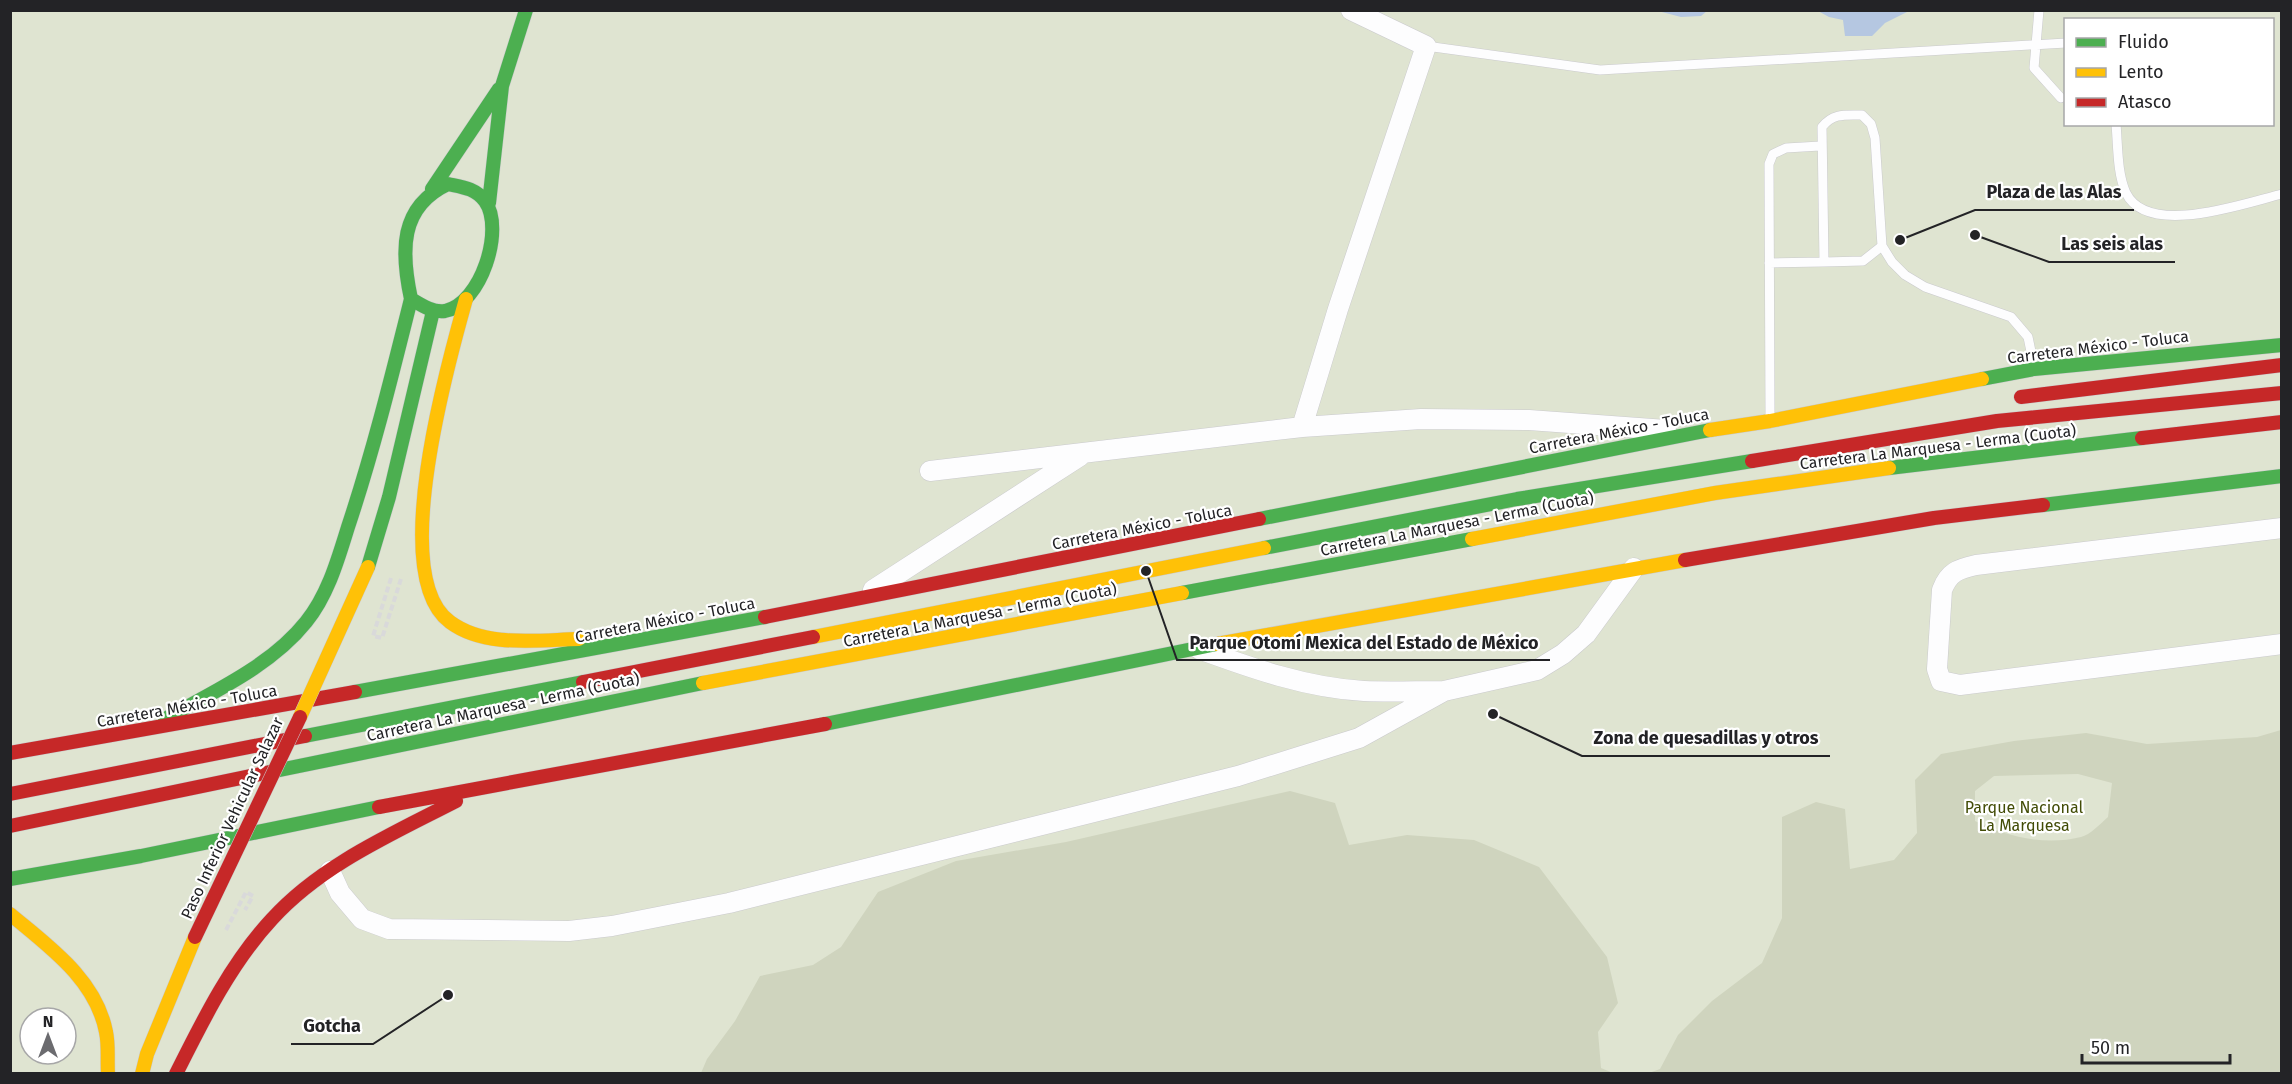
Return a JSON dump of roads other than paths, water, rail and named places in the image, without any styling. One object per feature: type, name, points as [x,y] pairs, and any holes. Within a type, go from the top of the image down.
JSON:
[{"type":"main road","points":[[526,10],[502,86],[489,203],[492,227],[491,246],[478,281],[466,299],[444,380],[424,499],[421,542],[423,574],[433,600],[446,620],[472,633],[492,637],[651,640]]},
{"type":"main road","points":[[144,731],[231,681],[267,657],[306,622],[327,585],[362,488],[411,299],[405,276],[408,228],[417,205],[432,189],[502,86]]},
{"type":"main road","points":[[432,189],[448,184],[462,184],[477,189],[489,203]]},
{"type":"main road","points":[[411,299],[433,311],[450,310],[466,299]]},
{"type":"main road","name":"Paso Inferior Vehicular Salazar","points":[[142,1074],[147,1054],[178,974],[221,878],[342,630],[368,567],[389,497],[433,311]]},
{"type":"main road","name":"Carretera México - Toluca","points":[[10,753],[651,640],[1696,432],[1770,422],[2034,369],[2282,345]]},
{"type":"main road","points":[[2006,399],[2282,365]]},
{"type":"main road","name":"Carretera La Marquesa - Lerma (Cuota)","points":[[10,794],[1517,499],[1997,421],[2282,393]]},
{"type":"main road","name":"Carretera La Marquesa - Lerma (Cuota)","points":[[10,826],[692,686],[1714,493],[1954,459],[2282,422]]},
{"type":"main road","points":[[1517,499],[1619,467]]},
{"type":"main road","points":[[10,879],[141,856],[486,785],[840,721],[1196,648],[1634,568],[1934,518],[2282,476]]},
{"type":"main road","points":[[177,1074],[198,1032],[249,948],[287,903],[363,850],[486,785]]},
{"type":"main road","points":[[10,914],[79,975],[95,1000],[106,1028],[108,1074]]},
{"type":"street","points":[[1302,427],[1426,46],[1351,10]]},
{"type":"street","points":[[930,471],[1302,427],[1421,419],[1505,420],[1696,432]]},
{"type":"street","points":[[857,600],[1085,453]]},
{"type":"street","points":[[2282,528],[1976,565],[1956,570],[1947,578],[1942,590],[1937,669],[1941,681],[1960,685],[2282,644]]},
{"type":"street","points":[[1196,648],[1260,672],[1362,691],[1444,691],[1537,670],[1563,654],[1586,634],[1634,568]]},
{"type":"street","points":[[330,871],[340,893],[363,919],[389,929],[569,931],[612,926],[729,903],[1238,776],[1359,738],[1444,691]]},
{"type":"lane","points":[[2039,10],[2034,69],[2061,98]]},
{"type":"lane","points":[[1426,46],[1600,70],[2064,43]]},
{"type":"lane","points":[[1824,262],[1820,146],[1822,127],[1828,120],[1839,115],[1862,115],[1871,124],[1875,138],[1882,246],[1892,262],[1905,275],[1925,286],[2012,317],[2028,337],[2034,369]]},
{"type":"lane","points":[[2116,126],[2121,171],[2127,194],[2144,211],[2167,215],[2204,213],[2282,194]]},
{"type":"lane","points":[[1770,422],[1769,164],[1773,154],[1786,148],[1820,146]]},
{"type":"lane","points":[[1769,263],[1863,261],[1882,246]]},
{"type":"water","points":[[1707,10],[1701,16],[1681,17],[1658,11]]},
{"type":"water","points":[[1818,11],[1909,11],[1885,23],[1872,36],[1845,36],[1843,20],[1829,17]]},
{"type":"place","name":"Las seis alas","points":[[1975,235]]},
{"type":"place","name":"Plaza de las Alas","points":[[1900,240]]},
{"type":"place","name":"Parque Otomí Mexica del Estado de México","points":[[1146,571]]},
{"type":"place","name":"Zona de quesadillas y otros","points":[[1493,714]]},
{"type":"place","name":"Gotcha","points":[[448,995]]},
{"type":"park label","name":"Parque Nacional La Marquesa","points":[[2024,816]]}]
